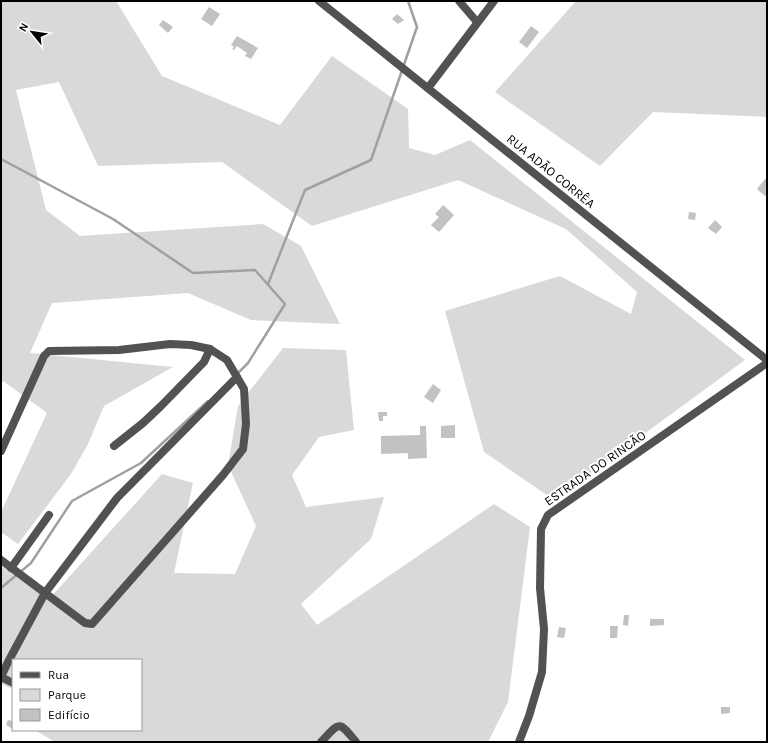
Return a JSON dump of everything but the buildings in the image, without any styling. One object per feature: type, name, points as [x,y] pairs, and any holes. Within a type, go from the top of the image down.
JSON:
[{"type":"street","name":"RUA ADÃO CORRÊA","points":[[319,1],[767,361]]},
{"type":"street","points":[[459,1],[477,22]]},
{"type":"street","points":[[428,88],[494,1]]},
{"type":"street","points":[[1,451],[44,356],[50,351],[119,350],[170,344],[191,345],[210,349],[227,360],[244,389],[246,424],[243,449],[223,475],[92,624],[85,623],[1,560]]},
{"type":"street","points":[[114,446],[143,423],[161,406],[204,362],[210,349]]},
{"type":"street","name":"ESTRADA DO RINCÃO","points":[[519,742],[529,716],[542,672],[544,629],[540,588],[541,536],[542,529],[548,515],[767,361]]},
{"type":"street","points":[[12,682],[1,677],[45,593],[117,498],[237,377]]},
{"type":"street","points":[[11,568],[49,515]]},
{"type":"street","points":[[320,742],[334,727],[339,726],[344,727],[356,742]]},
{"type":"green space","points":[[1,1],[116,1],[162,76],[280,125],[332,56],[408,109],[409,148],[435,155],[470,140],[745,360],[554,500],[484,452],[445,311],[560,276],[631,314],[637,292],[566,229],[458,180],[312,226],[222,162],[98,166],[59,82],[16,90],[46,210],[80,236],[263,224],[301,246],[340,324],[251,320],[188,293],[52,303],[30,353],[173,367],[104,406],[88,444],[71,474],[18,544],[1,532],[1,512],[47,413],[3,381],[1,385]]},
{"type":"green space","points":[[576,1],[767,1],[767,117],[653,112],[600,166],[495,92]]},
{"type":"green space","points":[[283,348],[346,350],[354,430],[319,437],[292,475],[306,507],[384,497],[371,539],[301,604],[317,625],[494,504],[530,527],[508,702],[488,742],[55,742],[37,731],[142,731],[142,659],[12,659],[12,689],[1,684],[1,566],[49,599],[162,474],[193,483],[174,573],[235,574],[256,526],[228,465],[238,406]]},
{"type":"waterway","points":[[268,284],[305,190],[371,160],[417,27],[408,1]]},
{"type":"waterway","points":[[1,159],[113,219],[193,273],[255,270],[285,304],[248,363],[238,373]]},
{"type":"waterway","points":[[1,588],[31,563],[72,501],[141,463],[208,401]]}]
